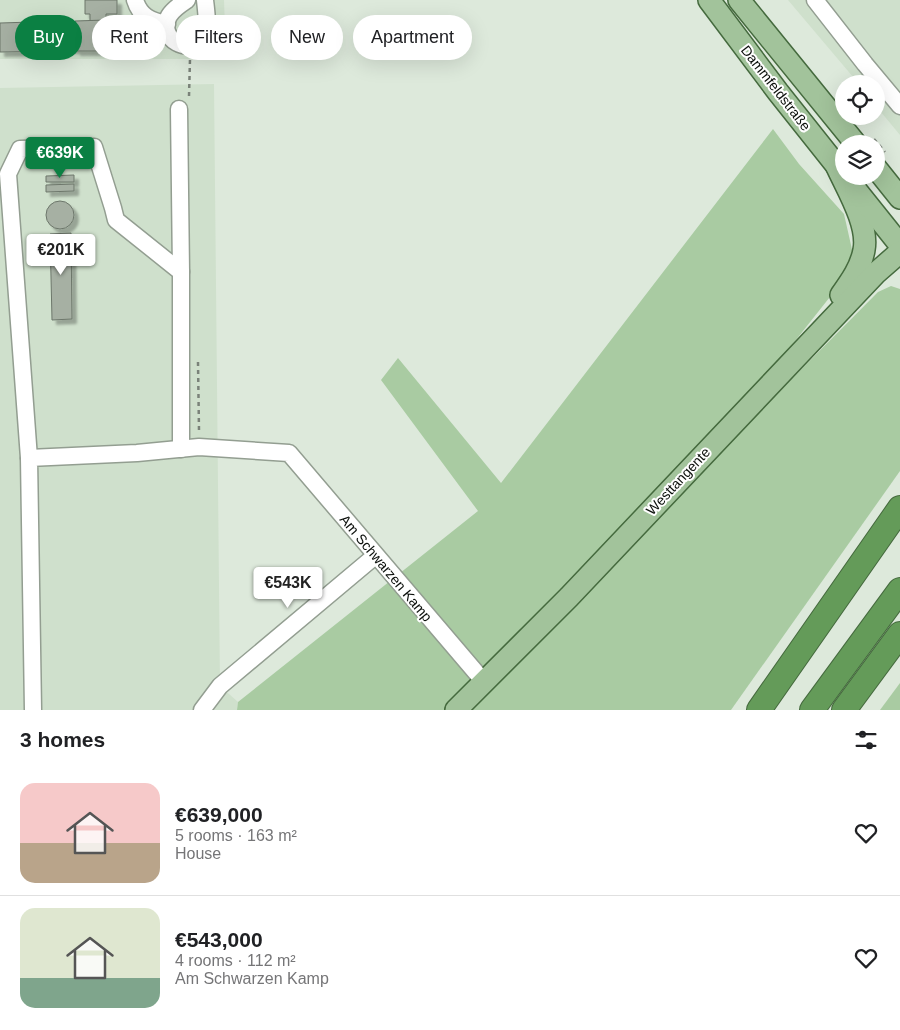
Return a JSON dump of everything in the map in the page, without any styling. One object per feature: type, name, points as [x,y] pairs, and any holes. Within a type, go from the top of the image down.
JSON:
[{"type":"highway","points":[[759,710],[900,508]]},
{"type":"highway","points":[[812,710],[900,590]]},
{"type":"highway","points":[[844,710],[900,634]]},
{"type":"main road","name":"Dammfeldstraße","points":[[710,0],[778,92],[835,164]]},
{"type":"main road","name":"Dammfeldstraße","points":[[739,0],[860,135]]},
{"type":"main road","points":[[885,167],[900,198]]},
{"type":"main road","points":[[810,341],[856,272],[865,249],[863,228],[847,185]]},
{"type":"main road","name":"Dammfeldstraße","points":[[852,185],[900,245]]},
{"type":"main road","name":"Westtangente","points":[[456,710],[569,597],[810,341],[876,273],[900,252]]},
{"type":"street","points":[[135,0],[139,11],[154,22],[167,24]]},
{"type":"street","points":[[187,0],[169,16],[167,31],[176,43],[189,45],[204,36],[206,26],[205,0]]},
{"type":"street","points":[[815,0],[900,106]]},
{"type":"street","points":[[29,458],[136,453],[180,448],[181,272],[179,109]]},
{"type":"street","points":[[34,710],[29,458],[8,174],[20,148],[94,147],[114,208],[116,220],[181,272]]},
{"type":"street","name":"Am Schwarzen Kamp","points":[[180,448],[199,447],[289,453],[485,683]]},
{"type":"street","points":[[202,710],[220,686],[375,556]]},
{"type":"shaded area","points":[[0,0],[224,0],[225,15],[176,15],[176,59],[166,59],[166,15],[92,15],[92,59],[82,59],[82,15],[15,15],[15,59],[0,59]]},
{"type":"shaded area","points":[[788,0],[900,0],[900,135],[885,117],[885,75],[851,75]]},
{"type":"shaded area","points":[[214,84],[220,686],[238,702],[237,710],[0,710],[0,88]]},
{"type":"green space","points":[[773,129],[799,164],[844,214],[853,254],[841,283],[780,360],[635,514],[444,710],[237,710],[238,702],[478,511],[381,380],[398,358],[501,483]]},
{"type":"green space","points":[[891,286],[900,289],[900,471],[731,710],[463,710],[878,292]]},
{"type":"green space","points":[[900,683],[900,710],[880,710]]},
{"type":"building","points":[[85,0],[117,0],[117,14],[92,15],[92,21],[90,21],[90,14],[85,14]]},
{"type":"building","points":[[82,21],[92,21],[92,51],[82,51]]},
{"type":"building","points":[[0,23],[15,23],[15,52],[0,52]]},
{"type":"building","points":[[74,175],[74,182],[46,182],[46,176]]},
{"type":"building","points":[[74,184],[74,191],[46,192],[46,185]]},
{"type":"building","points":[[60,201],[70,205],[74,215],[70,225],[60,229],[50,225],[46,215],[50,205]]},
{"type":"building","points":[[71,233],[72,319],[52,320],[50,234]]}]
